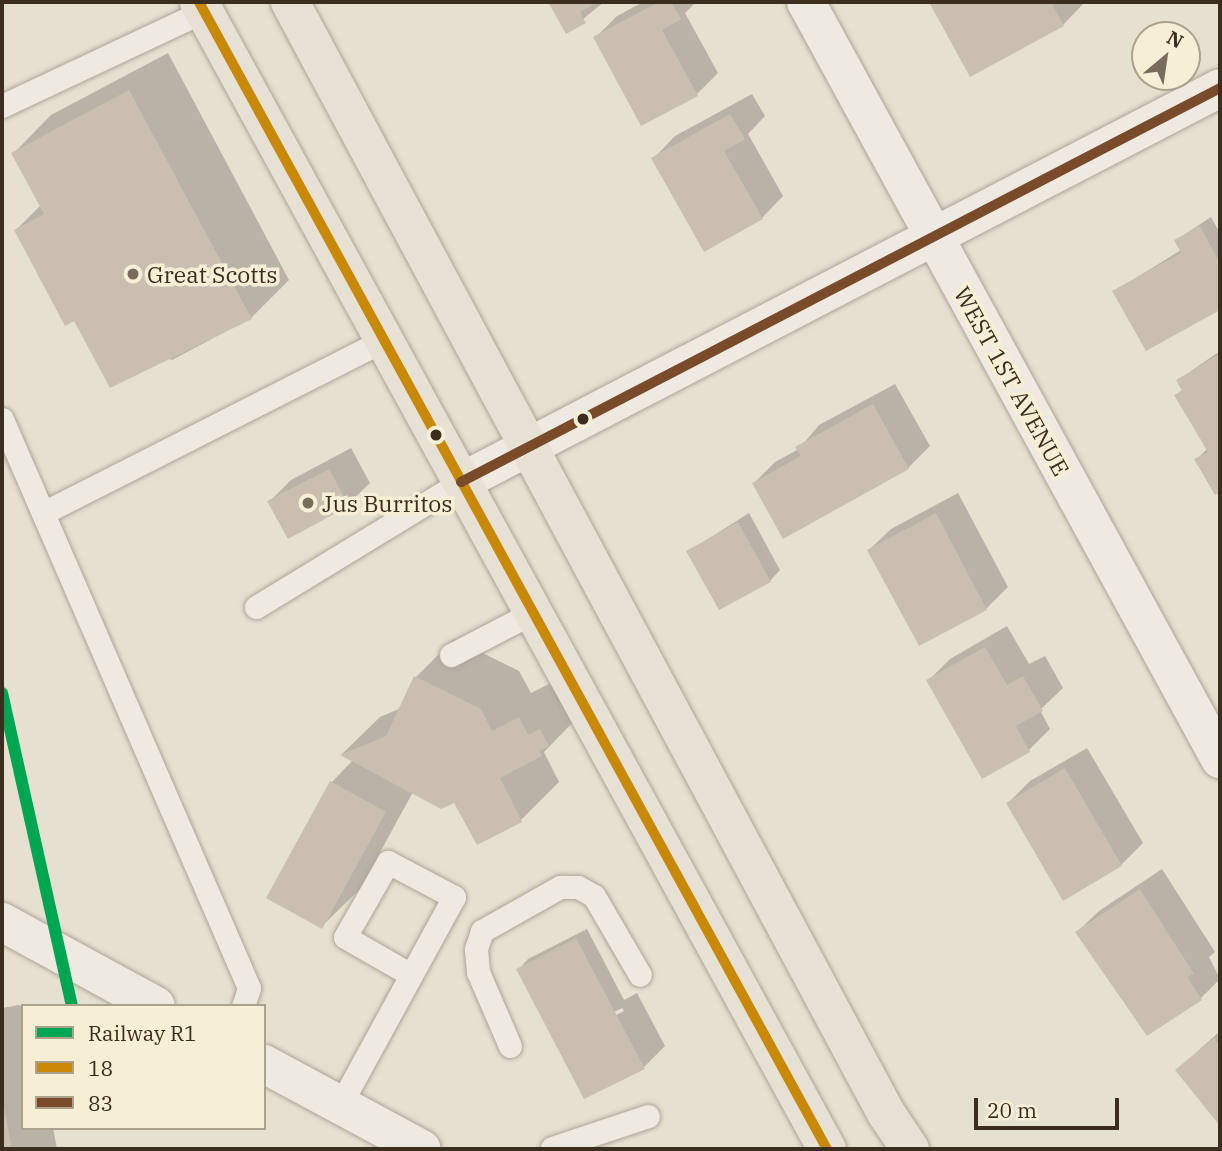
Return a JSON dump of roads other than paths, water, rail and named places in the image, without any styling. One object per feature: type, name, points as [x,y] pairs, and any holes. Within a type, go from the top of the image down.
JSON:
[{"type":"main road","points":[[290,2],[531,446],[886,1113],[910,1149]]},
{"type":"main road","points":[[202,6],[382,341],[827,1149]]},
{"type":"street","name":"WEST 1ST AVENUE","points":[[806,2],[1220,759]]},
{"type":"street","points":[[461,482],[1220,88]]},
{"type":"street","points":[[2,922],[152,1004]]},
{"type":"street","points":[[266,1065],[422,1149]]},
{"type":"lane","points":[[2,106],[202,6]]},
{"type":"lane","points":[[43,513],[382,341]]},
{"type":"lane","points":[[2,419],[249,988],[244,1004]]},
{"type":"lane","points":[[256,607],[461,482]]},
{"type":"lane","points":[[451,656],[532,613]]},
{"type":"lane","points":[[340,1105],[454,897],[388,862],[345,937],[411,975]]},
{"type":"lane","points":[[510,1045],[478,972],[479,940],[482,931],[560,887],[578,887],[594,897],[640,975]]},
{"type":"lane","points":[[552,1148],[648,1116]]},
{"type":"rail line","name":"R1","points":[[2,693],[72,1004]]},
{"type":"place","name":"Great Scotts","points":[[133,274]]},
{"type":"place","name":"Jus Burritos","points":[[308,503]]}]
